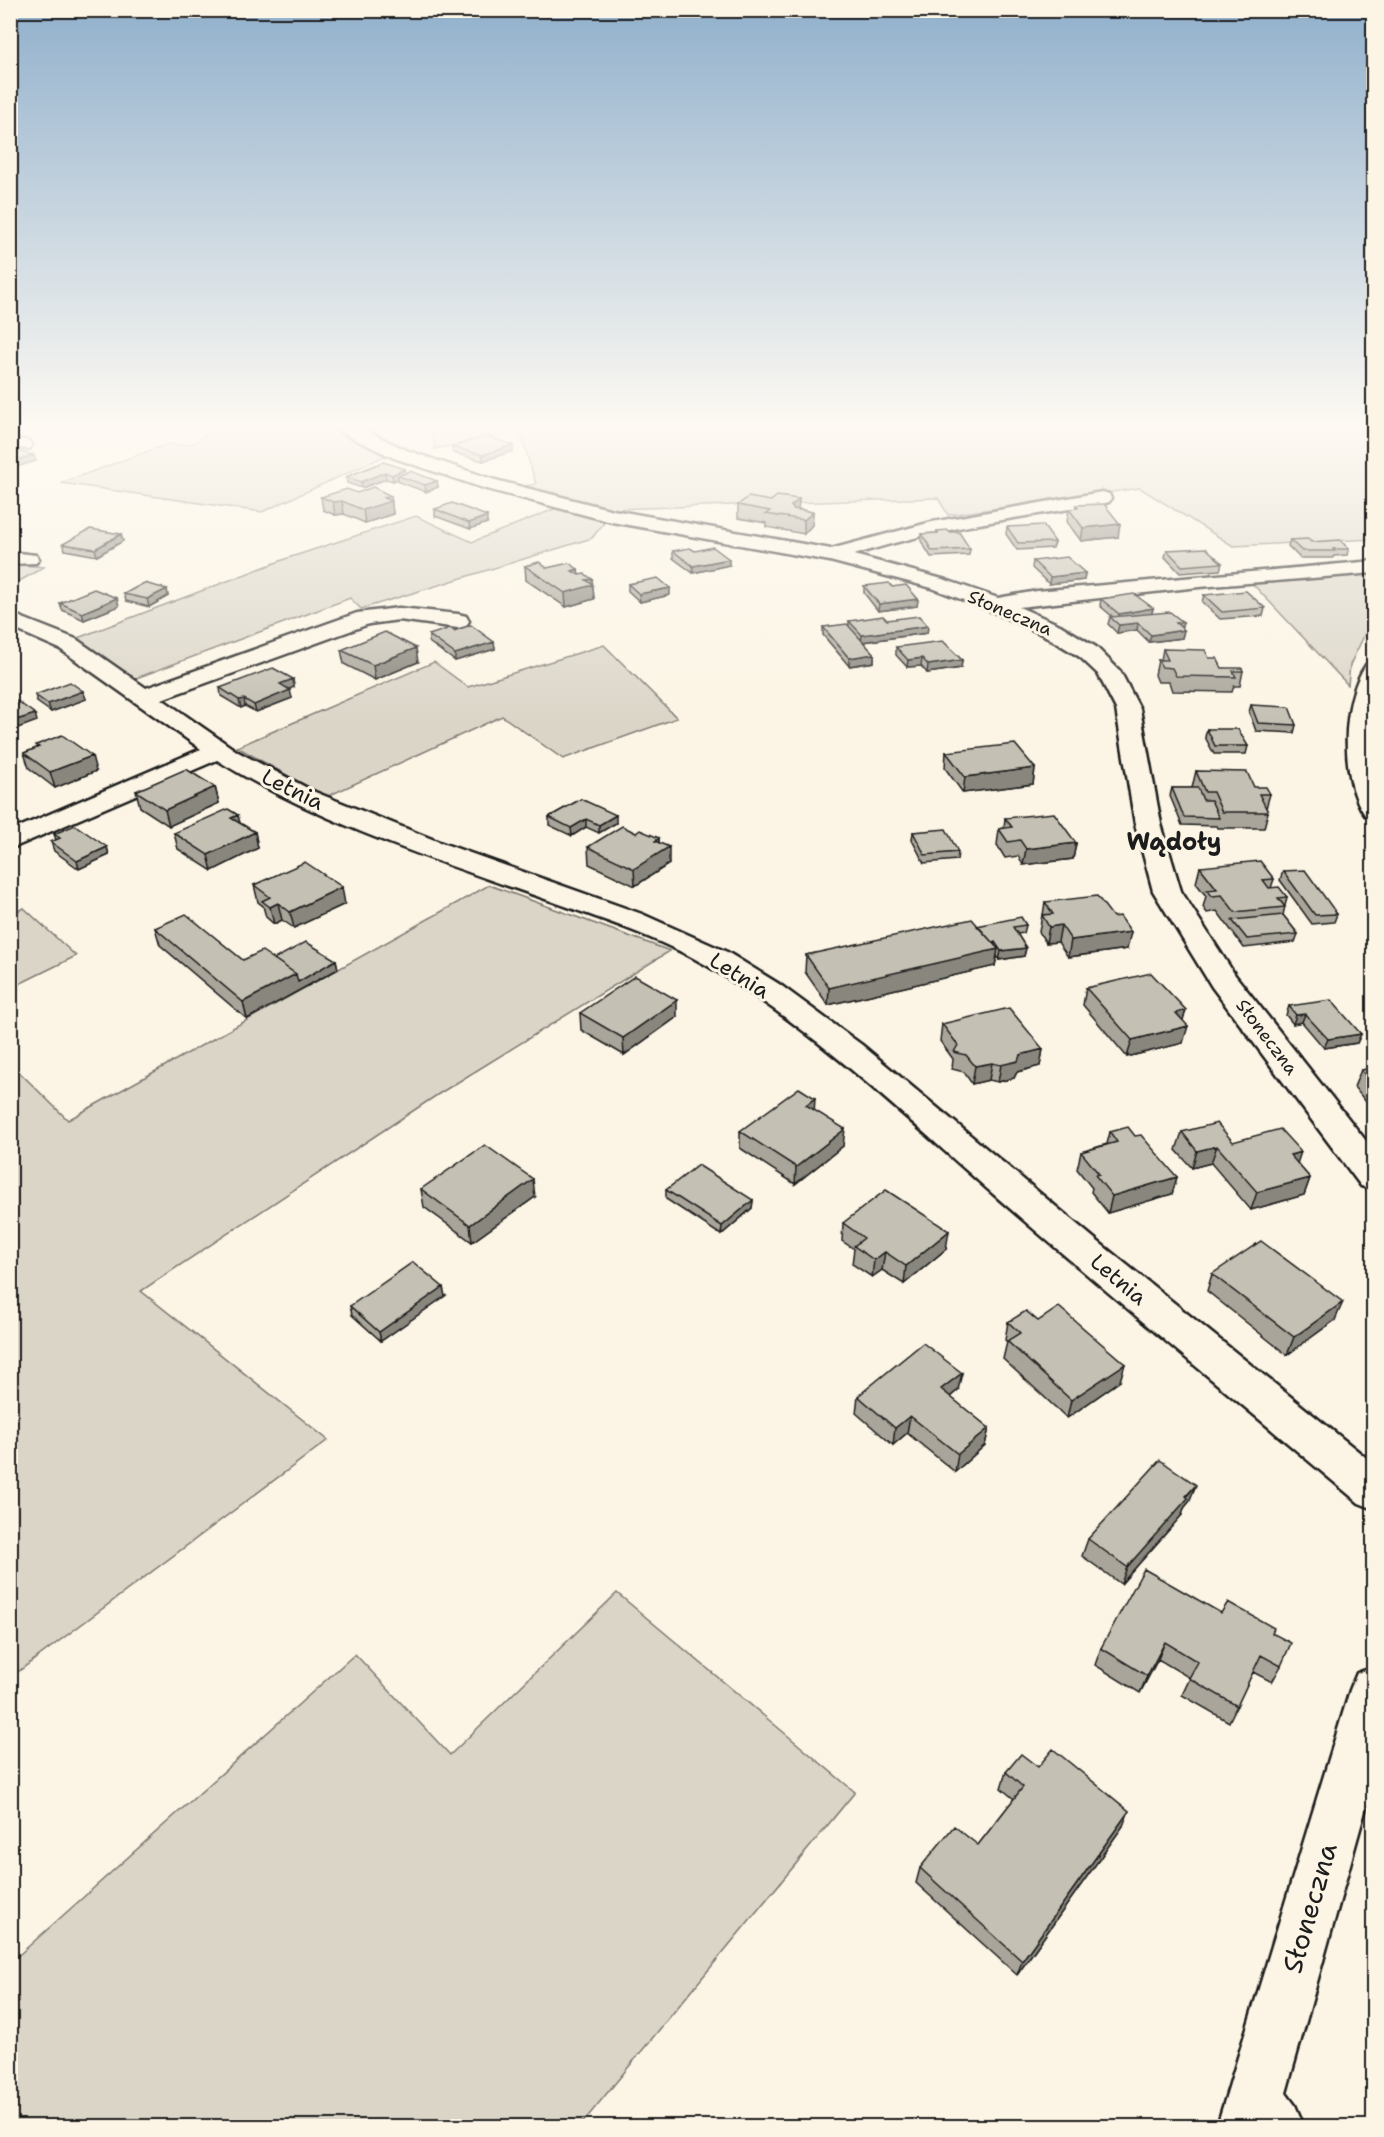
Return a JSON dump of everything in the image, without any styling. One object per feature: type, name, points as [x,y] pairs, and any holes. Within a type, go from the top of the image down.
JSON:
[{"type":"street","name":"Słoneczna","points":[[661,525],[832,555],[939,584],[997,605],[1052,630],[1088,652],[1108,670],[1128,709],[1148,824],[1167,891],[1223,980],[1374,1178]]},
{"type":"street","points":[[832,555],[873,541],[945,525]]},
{"type":"street","points":[[997,605],[1037,597],[1374,567]]},
{"type":"street","points":[[144,697],[365,618],[399,614],[458,621]]},
{"type":"street","name":"Letnia","points":[[10,619],[68,644],[219,750],[306,798],[432,849],[632,920],[716,958],[768,991],[850,1052],[1083,1250],[1374,1490]]},
{"type":"street","points":[[1374,670],[1361,706],[1358,734],[1361,767],[1374,809]]},
{"type":"street","points":[[10,842],[219,750]]},
{"type":"street","name":"Słoneczna","points":[[1259,2118],[1374,1690]]},
{"type":"shaded area","points":[[389,525],[435,525],[472,542],[515,525],[602,525],[592,538],[361,609],[350,598],[134,679],[75,639],[288,558]]},
{"type":"shaded area","points":[[1199,525],[1373,525],[1373,539],[1233,546]]},
{"type":"shaded area","points":[[11,564],[44,567],[11,586]]},
{"type":"shaded area","points":[[1373,569],[1373,617],[1350,665],[1348,685],[1249,580]]},
{"type":"shaded area","points":[[604,645],[677,718],[563,759],[502,716],[326,797],[237,747],[434,662],[468,687]]},
{"type":"shaded area","points":[[489,885],[670,951],[437,1095],[141,1291],[328,1440],[11,1677],[10,1063],[68,1120]]},
{"type":"shaded area","points":[[24,908],[76,956],[11,988],[11,914]]},
{"type":"shaded area","points":[[617,1593],[855,1792],[580,2126],[11,2126],[11,1962],[355,1654],[450,1755]]},
{"type":"building","points":[[1043,525],[1055,542],[1018,543],[1007,527]]},
{"type":"building","points":[[1081,525],[1113,525],[1083,528]]},
{"type":"building","points":[[90,529],[121,534],[95,549],[63,544]]},
{"type":"building","points":[[948,530],[959,532],[970,549],[932,551],[922,534]]},
{"type":"building","points":[[1308,539],[1311,542],[1340,540],[1349,549],[1302,551],[1290,540]]},
{"type":"building","points":[[713,547],[729,559],[693,566],[673,551],[690,548],[695,551]]},
{"type":"building","points":[[1206,548],[1222,563],[1182,566],[1167,550]]},
{"type":"building","points":[[1067,557],[1085,573],[1050,577],[1033,561]]},
{"type":"building","points":[[539,562],[547,568],[569,563],[578,569],[572,571],[579,575],[585,574],[592,579],[586,580],[593,585],[565,593],[525,566]]},
{"type":"building","points":[[658,578],[670,588],[639,594],[628,584]]},
{"type":"building","points":[[144,583],[167,589],[147,599],[124,594]]},
{"type":"building","points":[[889,583],[892,587],[906,585],[918,599],[879,604],[864,586]]},
{"type":"building","points":[[94,589],[117,598],[82,613],[60,603]]},
{"type":"building","points":[[1246,591],[1265,608],[1222,612],[1204,595]]},
{"type":"building","points":[[1134,594],[1153,608],[1119,614],[1101,599]]},
{"type":"building","points":[[1170,612],[1183,622],[1176,623],[1184,630],[1151,635],[1138,623],[1119,625],[1110,617]]},
{"type":"building","points":[[883,616],[887,620],[919,616],[928,626],[862,635],[849,621]]},
{"type":"building","points":[[847,624],[874,654],[849,658],[823,627]]},
{"type":"building","points":[[471,625],[494,642],[455,654],[429,635],[450,628],[454,631]]},
{"type":"building","points":[[385,632],[416,648],[373,665],[341,650]]},
{"type":"building","points":[[943,641],[962,660],[928,665],[922,658],[908,660],[896,647]]},
{"type":"building","points":[[1163,649],[1205,650],[1209,658],[1217,658],[1222,668],[1242,668],[1243,671],[1233,671],[1236,677],[1176,676],[1172,668],[1162,667],[1158,660],[1168,660]]},
{"type":"building","points":[[273,668],[293,679],[280,684],[290,690],[254,705],[244,699],[239,700],[220,688]]},
{"type":"building","points":[[70,682],[83,691],[48,704],[35,695]]},
{"type":"building","points":[[17,701],[35,714],[10,722],[10,703]]},
{"type":"building","points":[[1251,705],[1289,707],[1296,725],[1258,723]]},
{"type":"building","points":[[1207,729],[1238,729],[1248,746],[1215,746]]},
{"type":"building","points":[[62,735],[92,756],[50,772],[24,753],[39,747],[36,745]]},
{"type":"building","points":[[1015,744],[1035,768],[965,777],[946,752]]},
{"type":"building","points":[[186,769],[215,787],[165,810],[136,791]]},
{"type":"building","points":[[1196,771],[1247,772],[1254,787],[1266,787],[1270,794],[1259,794],[1268,812],[1222,812],[1213,792],[1205,792]]},
{"type":"building","points":[[1172,788],[1198,788],[1203,800],[1211,800],[1219,818],[1184,817]]},
{"type":"building","points":[[581,799],[616,815],[599,825],[586,819],[571,828],[549,817]]},
{"type":"building","points":[[228,809],[238,815],[231,818],[255,832],[208,855],[174,833]]},
{"type":"building","points":[[1054,813],[1076,843],[1026,849],[1020,840],[1008,842],[999,829],[1012,827],[1005,818]]},
{"type":"building","points":[[75,825],[107,847],[77,861],[51,842],[60,838],[54,834]]},
{"type":"building","points":[[622,826],[636,833],[640,830],[659,838],[655,841],[669,847],[634,869],[588,847]]},
{"type":"building","points":[[946,829],[958,852],[925,855],[913,832]]},
{"type":"building","points":[[1260,861],[1274,879],[1263,880],[1269,888],[1279,887],[1287,897],[1278,898],[1285,907],[1235,912],[1222,895],[1212,896],[1207,890],[1217,889],[1200,867]]},
{"type":"building","points":[[305,862],[342,887],[290,912],[278,903],[270,907],[262,901],[270,897],[254,885]]},
{"type":"building","points":[[1305,870],[1337,914],[1315,915],[1283,871]]},
{"type":"building","points":[[1097,896],[1113,917],[1120,916],[1131,932],[1071,940],[1061,925],[1049,927],[1042,915],[1053,914],[1045,902]]},
{"type":"building","points":[[186,914],[243,960],[262,951],[296,974],[243,1002],[155,928]]},
{"type":"building","points":[[1283,915],[1298,934],[1247,939],[1232,920]]},
{"type":"building","points":[[1021,917],[1026,925],[1013,927],[1026,948],[1001,951],[995,942],[993,943],[977,926]]},
{"type":"building","points":[[972,919],[998,949],[829,988],[806,955]]},
{"type":"building","points":[[306,942],[336,960],[298,982],[296,974],[274,959]]},
{"type":"building","points":[[1151,973],[1186,1010],[1176,1013],[1188,1026],[1132,1040],[1086,988]]},
{"type":"building","points":[[635,976],[677,1000],[623,1038],[580,1013]]},
{"type":"building","points":[[1331,1000],[1361,1034],[1328,1039],[1305,1014],[1296,1015],[1289,1006]]},
{"type":"building","points":[[1009,1008],[1043,1049],[1020,1055],[1018,1061],[1001,1065],[992,1063],[975,1066],[966,1055],[954,1052],[958,1045],[942,1024]]},
{"type":"building","points":[[1374,1068],[1374,1086],[1361,1070]]},
{"type":"building","points":[[799,1088],[815,1098],[806,1105],[845,1129],[796,1167],[740,1131]]},
{"type":"building","points":[[1217,1123],[1233,1142],[1280,1129],[1301,1152],[1290,1155],[1310,1178],[1257,1192],[1217,1146],[1197,1151],[1182,1132]]},
{"type":"building","points":[[1128,1127],[1135,1136],[1141,1135],[1177,1177],[1112,1196],[1095,1175],[1099,1174],[1081,1152],[1117,1142],[1110,1132]]},
{"type":"building","points":[[485,1145],[533,1179],[470,1225],[421,1189]]},
{"type":"building","points":[[698,1165],[753,1200],[722,1226],[666,1190]]},
{"type":"building","points":[[886,1190],[949,1231],[906,1266],[885,1252],[874,1260],[854,1246],[864,1238],[843,1223]]},
{"type":"building","points":[[1261,1241],[1343,1302],[1294,1337],[1212,1274]]},
{"type":"building","points":[[413,1262],[443,1287],[379,1332],[350,1306]]},
{"type":"building","points":[[1059,1307],[1125,1364],[1071,1400],[1007,1341],[1020,1333],[1008,1322],[1026,1311],[1038,1321]]},
{"type":"building","points":[[923,1343],[962,1373],[941,1389],[989,1428],[958,1454],[910,1416],[895,1428],[858,1396]]},
{"type":"building","points":[[1160,1460],[1196,1485],[1186,1496],[1188,1498],[1127,1567],[1088,1539]]},
{"type":"building","points":[[1144,1569],[1221,1613],[1228,1602],[1274,1628],[1272,1633],[1291,1643],[1281,1666],[1261,1655],[1237,1706],[1189,1678],[1198,1662],[1165,1642],[1147,1676],[1101,1648]]},
{"type":"building","points":[[1053,1749],[1129,1811],[1022,1961],[920,1868],[954,1826],[978,1845],[1023,1787],[1006,1772],[1021,1754],[1038,1767]]},
{"type":"district","name":"Wądoły","points":[[1174,842]]}]
